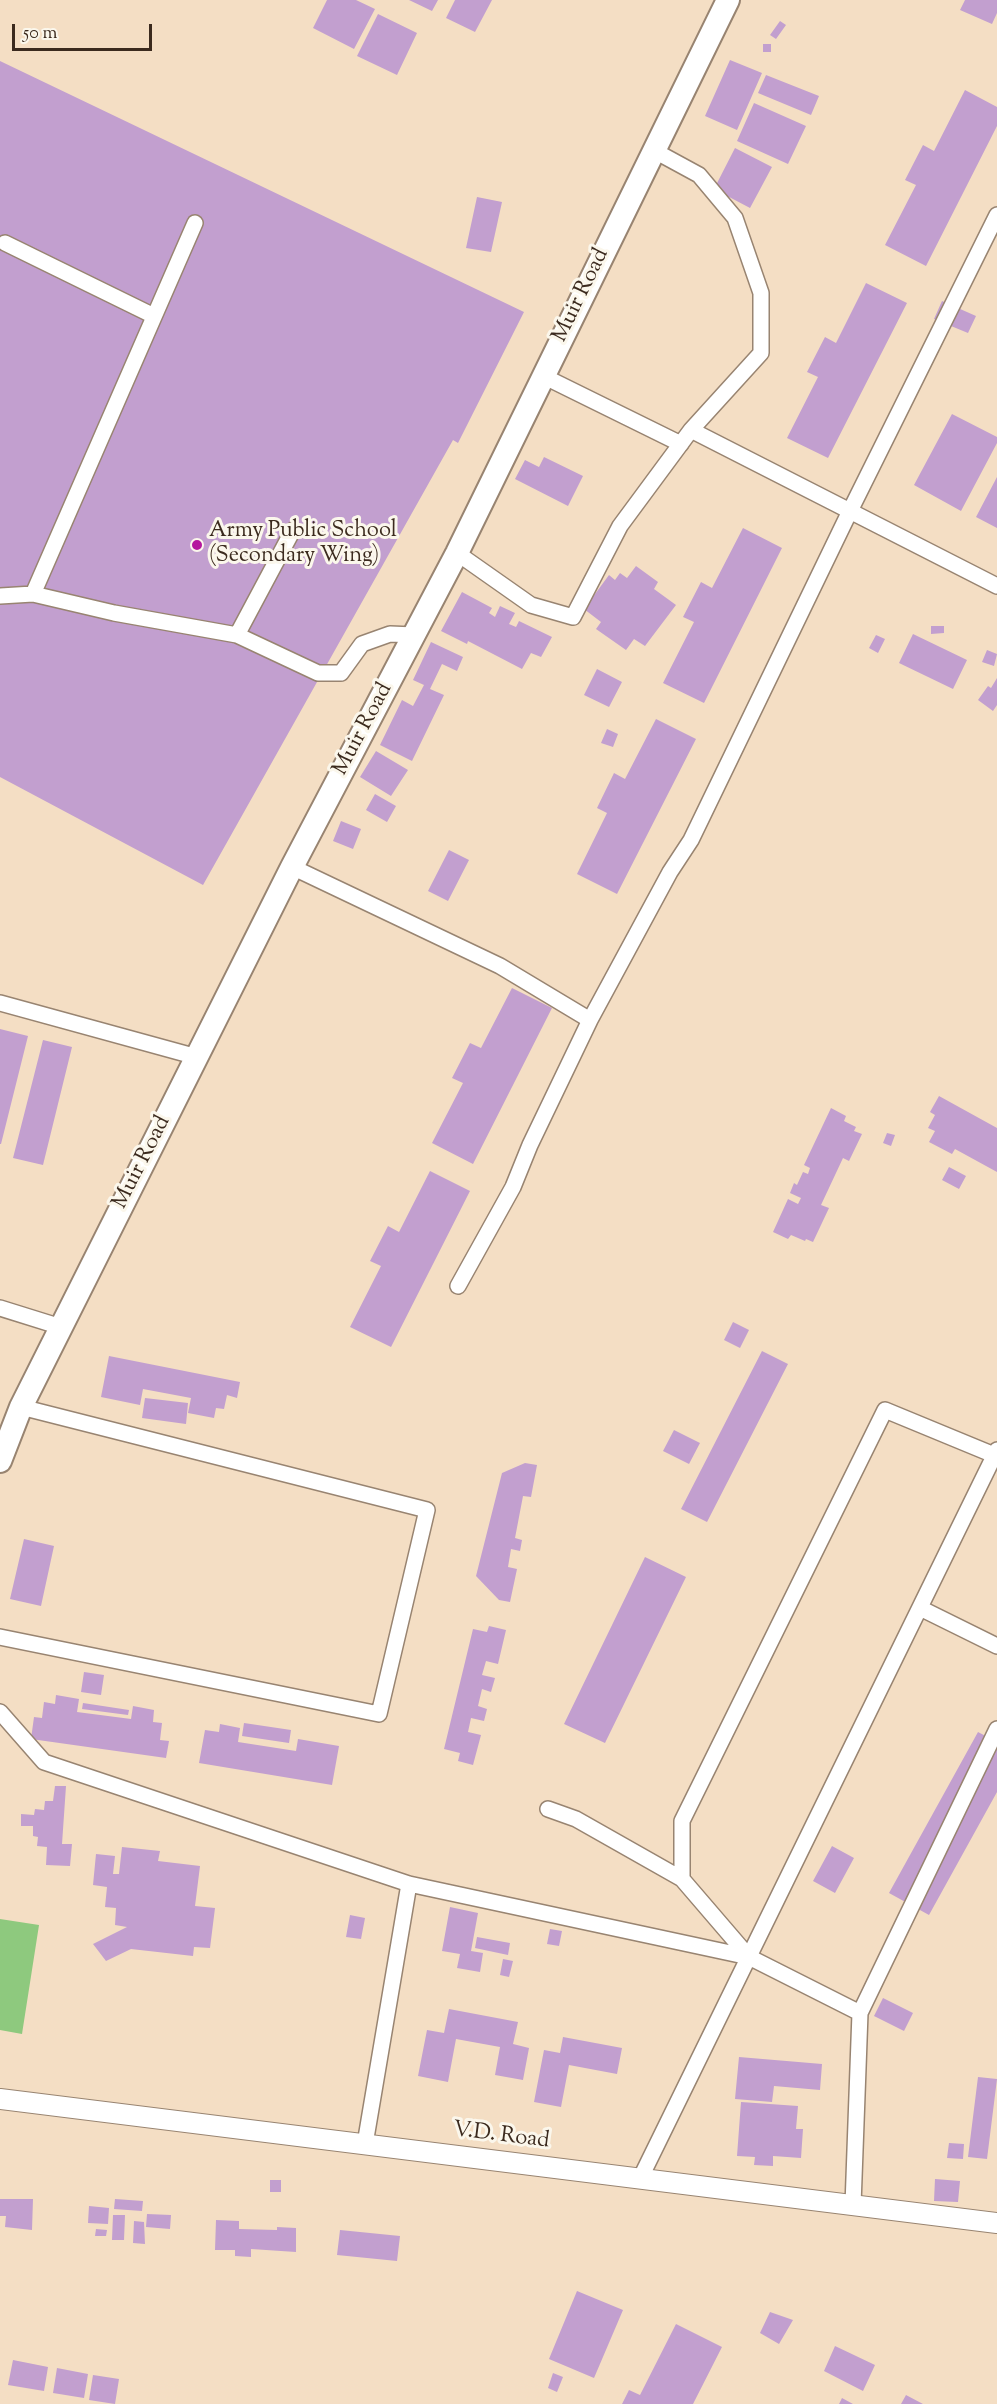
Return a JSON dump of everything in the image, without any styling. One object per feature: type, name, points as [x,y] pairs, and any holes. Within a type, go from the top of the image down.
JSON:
[{"type":"main road","name":"Muir Road","points":[[0,1461],[21,1407],[292,867],[457,553],[728,0]]},
{"type":"street","points":[[457,553],[531,605],[573,617],[620,526],[691,430],[761,353],[761,293],[735,218],[699,175],[653,150]]},
{"type":"street","points":[[459,1286],[513,1187],[530,1145],[590,1020],[670,872],[691,840],[850,511],[997,215]]},
{"type":"street","points":[[33,594],[195,223]]},
{"type":"street","points":[[5,243],[154,316]]},
{"type":"street","points":[[543,376],[681,444]]},
{"type":"street","points":[[691,430],[997,586]]},
{"type":"street","points":[[237,634],[293,530]]},
{"type":"street","points":[[0,596],[33,594],[114,613],[237,634],[318,673],[341,673],[362,644],[390,634],[414,635]]},
{"type":"street","points":[[292,867],[500,966],[590,1020]]},
{"type":"street","points":[[0,1003],[197,1058]]},
{"type":"street","points":[[0,1308],[61,1327]]},
{"type":"street","points":[[0,1637],[379,1714],[427,1510],[21,1407]]},
{"type":"street","points":[[640,2179],[996,1453],[885,1410],[682,1821],[682,1879]]},
{"type":"street","points":[[920,1608],[997,1646]]},
{"type":"street","points":[[0,1712],[44,1762],[409,1884],[749,1957],[860,2013]]},
{"type":"street","points":[[853,2205],[860,2013],[997,1728]]},
{"type":"street","points":[[548,1809],[576,1819],[682,1879],[749,1957]]},
{"type":"street","points":[[365,2144],[409,1884]]},
{"type":"street","name":"V.D. Road","points":[[0,2098],[997,2223]]},
{"type":"green space","points":[[0,1919],[39,1925],[22,2034],[0,2030]]},
{"type":"building","points":[[327,0],[356,0],[375,9],[354,49],[313,28]]},
{"type":"building","points":[[409,0],[438,0],[432,11]]},
{"type":"building","points":[[455,0],[492,0],[475,32],[446,18]]},
{"type":"building","points":[[965,0],[997,0],[997,13],[992,24],[960,10]]},
{"type":"building","points":[[378,14],[417,33],[397,75],[357,56]]},
{"type":"building","points":[[780,21],[786,25],[776,39],[770,35]]},
{"type":"building","points":[[763,44],[771,44],[771,52],[763,52]]},
{"type":"building","points":[[730,60],[762,73],[737,130],[705,116]]},
{"type":"building","name":"Army Public School (Secondary Wing)","points":[[0,61],[524,312],[458,443],[453,440],[203,885],[0,777]]},
{"type":"building","points":[[766,75],[819,96],[811,115],[758,93]]},
{"type":"building","points":[[965,90],[997,107],[997,126],[926,266],[885,245],[916,185],[905,180],[923,145],[934,151]]},
{"type":"building","points":[[754,103],[806,126],[788,164],[737,141]]},
{"type":"building","points":[[735,148],[772,167],[750,208],[714,189]]},
{"type":"building","points":[[477,197],[502,202],[491,252],[466,248]]},
{"type":"building","points":[[866,283],[907,303],[828,458],[787,438],[818,377],[807,372],[825,337],[836,343]]},
{"type":"building","points":[[942,301],[976,316],[968,333],[934,319]]},
{"type":"building","points":[[952,414],[997,437],[997,443],[961,511],[914,485]]},
{"type":"building","points":[[544,457],[583,476],[568,506],[515,479],[525,460],[539,467]]},
{"type":"building","points":[[997,477],[997,528],[976,517]]},
{"type":"building","points":[[743,528],[782,548],[704,703],[663,683],[694,622],[683,617],[701,582],[712,588]]},
{"type":"building","points":[[636,566],[658,582],[654,589],[676,605],[645,646],[634,639],[626,650],[596,629],[601,622],[584,609],[609,575],[615,580],[620,573],[627,578]]},
{"type":"building","points":[[462,592],[492,608],[489,613],[495,617],[500,606],[515,613],[509,624],[516,627],[519,621],[552,637],[541,657],[531,653],[522,669],[468,641],[467,644],[441,631]]},
{"type":"building","points":[[931,626],[944,626],[944,633],[931,634]]},
{"type":"building","points":[[913,634],[967,660],[953,689],[899,663]]},
{"type":"building","points":[[876,635],[885,639],[878,653],[869,648]]},
{"type":"building","points":[[431,642],[463,657],[457,671],[442,664],[430,689],[444,695],[412,761],[380,745],[402,700],[413,706],[424,685],[413,680]]},
{"type":"building","points":[[987,650],[997,654],[994,666],[982,662]]},
{"type":"building","points":[[597,669],[622,682],[609,707],[584,695]]},
{"type":"building","points":[[997,678],[997,705],[993,711],[978,700],[988,686],[991,688]]},
{"type":"building","points":[[656,719],[696,739],[617,894],[577,874],[607,813],[597,808],[614,773],[625,779]]},
{"type":"building","points":[[607,729],[618,734],[613,747],[601,743]]},
{"type":"building","points":[[376,751],[408,770],[391,796],[360,777]]},
{"type":"building","points":[[375,794],[396,806],[387,822],[366,810]]},
{"type":"building","points":[[341,821],[361,829],[353,849],[333,841]]},
{"type":"building","points":[[449,850],[469,860],[448,901],[428,891]]},
{"type":"building","points":[[512,988],[552,1008],[473,1164],[432,1143],[463,1083],[452,1078],[470,1043],[481,1048]]},
{"type":"building","points":[[0,1029],[28,1036],[1,1144],[0,1144]]},
{"type":"building","points":[[43,1040],[72,1047],[43,1165],[13,1158]]},
{"type":"building","points":[[939,1096],[997,1128],[997,1172],[955,1149],[952,1154],[929,1142],[935,1131],[928,1128],[935,1115],[930,1112]]},
{"type":"building","points":[[831,1108],[846,1116],[844,1121],[856,1127],[854,1131],[862,1134],[849,1161],[843,1158],[821,1205],[829,1208],[813,1242],[791,1235],[788,1239],[773,1232],[788,1199],[798,1204],[801,1198],[790,1193],[794,1183],[797,1185],[803,1172],[808,1174],[810,1168],[804,1165]]},
{"type":"building","points":[[887,1133],[895,1135],[891,1146],[883,1143]]},
{"type":"building","points":[[949,1167],[966,1176],[959,1189],[942,1180]]},
{"type":"building","points":[[430,1171],[470,1191],[391,1347],[350,1327],[381,1266],[370,1261],[388,1226],[399,1232]]},
{"type":"building","points":[[733,1322],[749,1330],[740,1348],[724,1340]]},
{"type":"building","points":[[762,1351],[788,1364],[707,1522],[681,1509]]},
{"type":"building","points":[[109,1356],[240,1382],[237,1398],[227,1395],[224,1409],[216,1408],[214,1418],[188,1413],[191,1398],[143,1389],[140,1405],[101,1397]]},
{"type":"building","points":[[145,1398],[188,1403],[186,1424],[142,1418]]},
{"type":"building","points":[[674,1430],[700,1443],[689,1464],[663,1451]]},
{"type":"building","points":[[525,1463],[537,1465],[531,1497],[523,1496],[515,1538],[522,1540],[520,1551],[511,1549],[508,1567],[517,1569],[510,1602],[499,1600],[476,1576],[502,1473]]},
{"type":"building","points":[[24,1539],[54,1546],[41,1606],[10,1599]]},
{"type":"building","points":[[645,1557],[686,1577],[605,1743],[564,1724]]},
{"type":"building","points":[[489,1626],[506,1630],[498,1664],[486,1661],[482,1675],[495,1678],[491,1692],[482,1689],[478,1706],[487,1709],[484,1721],[471,1718],[468,1732],[481,1735],[473,1765],[458,1761],[460,1753],[444,1749],[473,1629],[487,1632]]},
{"type":"building","points":[[84,1672],[104,1675],[101,1695],[81,1692]]},
{"type":"building","points":[[56,1695],[79,1699],[77,1712],[131,1719],[133,1706],[154,1710],[153,1722],[162,1723],[160,1740],[169,1741],[166,1758],[31,1739],[34,1717],[42,1718],[44,1702],[55,1704]]},
{"type":"building","points":[[83,1703],[129,1710],[128,1715],[82,1709]]},
{"type":"building","points":[[244,1723],[291,1730],[289,1743],[242,1736]]},
{"type":"building","points":[[220,1724],[240,1728],[238,1742],[296,1751],[298,1739],[339,1746],[332,1785],[199,1763],[205,1730],[219,1732]]},
{"type":"building","points":[[978,1732],[997,1742],[997,1792],[929,1915],[889,1893]]},
{"type":"building","points":[[55,1786],[66,1786],[62,1844],[72,1844],[70,1866],[46,1865],[47,1847],[37,1846],[38,1837],[33,1836],[33,1826],[21,1826],[21,1814],[34,1815],[35,1809],[44,1810],[45,1801],[53,1801]]},
{"type":"building","points":[[832,1846],[854,1858],[835,1893],[813,1881]]},
{"type":"building","points":[[122,1847],[160,1851],[158,1861],[200,1866],[195,1906],[215,1908],[210,1948],[194,1947],[193,1956],[131,1949],[106,1961],[93,1944],[127,1927],[115,1925],[116,1908],[105,1907],[107,1887],[93,1885],[96,1854],[115,1856],[113,1874],[119,1874]]},
{"type":"building","points":[[450,1907],[478,1913],[471,1951],[483,1953],[480,1972],[457,1968],[460,1954],[442,1951]]},
{"type":"building","points":[[350,1915],[365,1918],[361,1939],[346,1937]]},
{"type":"building","points":[[550,1929],[562,1931],[559,1946],[547,1944]]},
{"type":"building","points":[[477,1937],[510,1943],[508,1955],[475,1948]]},
{"type":"building","points":[[503,1959],[513,1961],[509,1977],[500,1975]]},
{"type":"building","points":[[883,1998],[913,2013],[904,2031],[874,2016]]},
{"type":"building","points":[[449,2009],[518,2022],[513,2044],[529,2048],[523,2080],[495,2075],[500,2047],[456,2039],[448,2082],[418,2076],[427,2030],[444,2033]]},
{"type":"building","points":[[563,2037],[622,2048],[617,2074],[569,2065],[561,2107],[534,2102],[544,2050],[560,2053]]},
{"type":"building","points":[[739,2057],[822,2064],[820,2090],[774,2086],[772,2102],[735,2099]]},
{"type":"building","points":[[978,2077],[997,2079],[987,2159],[968,2157]]},
{"type":"building","points":[[741,2102],[798,2106],[796,2129],[803,2129],[801,2158],[773,2156],[773,2166],[754,2165],[755,2157],[737,2156]]},
{"type":"building","points":[[949,2143],[964,2144],[963,2159],[947,2158]]},
{"type":"building","points":[[935,2179],[960,2181],[958,2202],[934,2201]]},
{"type":"building","points":[[270,2180],[281,2180],[281,2192],[270,2192]]},
{"type":"building","points":[[0,2199],[33,2199],[32,2230],[5,2227],[6,2216],[0,2216]]},
{"type":"building","points":[[115,2199],[143,2201],[142,2211],[114,2209]]},
{"type":"building","points":[[89,2206],[109,2208],[108,2224],[88,2223]]},
{"type":"building","points":[[147,2214],[171,2215],[170,2229],[146,2227]]},
{"type":"building","points":[[113,2215],[125,2215],[124,2240],[112,2240]]},
{"type":"building","points":[[216,2220],[239,2221],[239,2229],[296,2228],[296,2252],[251,2249],[251,2257],[235,2256],[235,2250],[215,2250]]},
{"type":"building","points":[[134,2221],[144,2222],[145,2244],[133,2243]]},
{"type":"building","points":[[96,2229],[107,2230],[106,2236],[95,2236]]},
{"type":"building","points":[[340,2230],[400,2236],[397,2261],[337,2255]]},
{"type":"building","points":[[577,2291],[623,2310],[594,2378],[549,2359]]},
{"type":"building","points":[[770,2312],[793,2320],[779,2344],[760,2333]]},
{"type":"building","points":[[676,2324],[722,2347],[693,2404],[622,2404],[629,2390],[640,2395]]},
{"type":"building","points":[[835,2346],[875,2365],[863,2391],[824,2371]]},
{"type":"building","points":[[13,2360],[48,2367],[44,2391],[8,2385]]},
{"type":"building","points":[[57,2368],[88,2374],[84,2398],[53,2393]]},
{"type":"building","points":[[553,2373],[563,2377],[557,2392],[548,2388]]},
{"type":"building","points":[[93,2375],[119,2379],[115,2404],[89,2400]]},
{"type":"building","points":[[906,2395],[923,2404],[901,2404]]},
{"type":"building","points":[[842,2398],[853,2404],[839,2404]]},
{"type":"place","name":"Army Public School (Secondary Wing)","points":[[197,545]]}]
